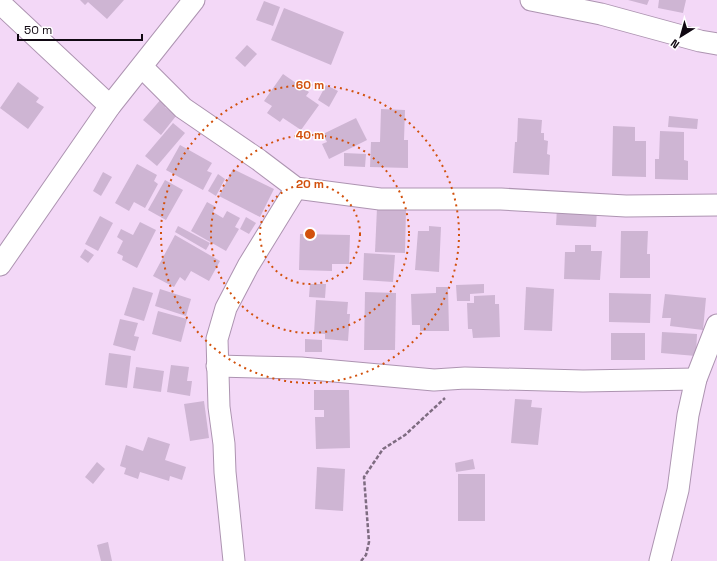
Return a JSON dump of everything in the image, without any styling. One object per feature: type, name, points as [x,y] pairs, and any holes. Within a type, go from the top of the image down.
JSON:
[{"type":"street","points":[[1,259],[110,106],[194,0]]},
{"type":"street","points":[[530,0],[601,14],[700,41],[717,44]]},
{"type":"street","points":[[0,3],[110,106]]},
{"type":"street","points":[[142,67],[183,108],[259,160],[296,188],[380,199],[501,199],[626,206],[717,205]]},
{"type":"street","points":[[234,561],[216,366],[216,339],[226,308],[248,266],[296,188]]},
{"type":"street","points":[[660,561],[678,490],[688,415],[696,379],[717,325]]},
{"type":"street","points":[[216,366],[316,369],[434,380],[465,378],[583,381],[696,379]]},
{"type":"path","points":[[361,561],[366,555],[369,542],[364,477],[383,449],[405,435],[465,378]]},
{"type":"building","points":[[80,0],[124,0],[107,19],[88,2],[85,5]]},
{"type":"building","points":[[628,0],[649,0],[647,5]]},
{"type":"building","points":[[659,0],[686,0],[683,13],[658,8]]},
{"type":"building","points":[[264,1],[280,7],[273,26],[256,20]]},
{"type":"building","points":[[284,8],[344,32],[331,65],[271,40]]},
{"type":"building","points":[[247,45],[257,54],[245,67],[235,58]]},
{"type":"building","points":[[283,74],[309,92],[306,96],[319,105],[301,130],[283,118],[280,122],[267,113],[272,106],[264,101]]},
{"type":"building","points":[[18,82],[39,98],[36,102],[44,107],[28,129],[0,108]]},
{"type":"building","points":[[326,85],[338,91],[329,107],[318,100]]},
{"type":"building","points":[[162,98],[168,103],[165,107],[176,116],[161,135],[143,120]]},
{"type":"building","points":[[381,109],[405,110],[404,140],[408,140],[408,168],[370,167],[371,142],[380,142]]},
{"type":"building","points":[[669,116],[698,119],[697,129],[668,127]]},
{"type":"building","points":[[356,118],[367,140],[329,159],[322,144],[327,142],[323,134]]},
{"type":"building","points":[[518,118],[542,120],[541,133],[544,133],[544,140],[548,141],[547,154],[550,155],[549,175],[513,173]]},
{"type":"building","points":[[173,123],[185,133],[157,166],[145,156]]},
{"type":"building","points":[[613,126],[635,127],[635,141],[646,141],[646,177],[612,176]]},
{"type":"building","points":[[660,131],[684,132],[684,160],[688,161],[688,180],[655,179],[655,159],[659,159]]},
{"type":"building","points":[[180,145],[212,163],[207,171],[212,173],[203,190],[166,170]]},
{"type":"building","points":[[344,153],[366,154],[365,167],[344,166]]},
{"type":"building","points":[[137,164],[157,175],[154,181],[158,184],[145,208],[134,202],[129,211],[115,203]]},
{"type":"building","points":[[233,169],[274,189],[260,217],[219,196]]},
{"type":"building","points":[[103,172],[112,177],[101,196],[93,191]]},
{"type":"building","points":[[218,174],[225,179],[216,196],[208,191]]},
{"type":"building","points":[[165,180],[183,190],[166,220],[148,210]]},
{"type":"building","points":[[207,202],[216,207],[213,212],[223,218],[227,211],[240,218],[235,227],[239,229],[226,251],[191,231]]},
{"type":"building","points":[[377,208],[406,209],[405,253],[375,252]]},
{"type":"building","points":[[557,208],[597,210],[596,227],[556,225]]},
{"type":"building","points":[[100,216],[113,223],[98,251],[85,244]]},
{"type":"building","points":[[246,217],[256,223],[249,234],[240,229]]},
{"type":"building","points":[[140,222],[156,230],[137,268],[122,260],[123,256],[117,253],[123,241],[117,237],[121,229],[133,235]]},
{"type":"building","points":[[178,226],[210,243],[206,250],[175,232]]},
{"type":"building","points":[[429,226],[441,227],[439,272],[415,270],[418,231],[429,231]]},
{"type":"building","points":[[621,231],[648,231],[647,254],[650,254],[650,278],[620,278]]},
{"type":"building","points":[[300,234],[350,235],[349,264],[332,264],[332,271],[299,270]]},
{"type":"building","points":[[175,235],[220,261],[209,281],[191,271],[185,281],[180,277],[174,287],[153,276]]},
{"type":"building","points":[[575,245],[591,245],[591,251],[602,251],[600,280],[564,279],[565,252],[575,252]]},
{"type":"building","points":[[85,249],[94,255],[88,263],[80,257]]},
{"type":"building","points":[[364,253],[395,255],[393,282],[363,280]]},
{"type":"building","points":[[310,284],[326,284],[325,298],[309,297]]},
{"type":"building","points":[[484,284],[484,293],[470,294],[470,301],[457,301],[456,285]]},
{"type":"building","points":[[133,287],[153,293],[144,321],[124,315]]},
{"type":"building","points":[[436,287],[448,287],[449,331],[420,331],[420,325],[412,325],[411,294],[436,293]]},
{"type":"building","points":[[526,287],[554,289],[552,331],[524,330]]},
{"type":"building","points":[[160,289],[191,299],[186,316],[155,306]]},
{"type":"building","points":[[365,292],[396,293],[395,350],[364,350]]},
{"type":"building","points":[[609,293],[651,294],[650,323],[609,322]]},
{"type":"building","points":[[665,294],[706,298],[703,330],[670,326],[671,318],[662,318]]},
{"type":"building","points":[[495,295],[495,304],[499,304],[500,337],[473,338],[472,329],[468,329],[467,303],[474,303],[474,296]]},
{"type":"building","points":[[316,300],[348,302],[347,314],[350,314],[348,341],[325,339],[325,334],[314,333]]},
{"type":"building","points":[[158,311],[187,319],[181,342],[152,334]]},
{"type":"building","points":[[120,319],[138,323],[134,336],[139,337],[135,351],[113,345]]},
{"type":"building","points":[[662,332],[697,334],[696,356],[661,353]]},
{"type":"building","points":[[611,333],[645,333],[645,360],[611,360]]},
{"type":"building","points":[[305,339],[322,340],[322,352],[305,352]]},
{"type":"building","points":[[109,353],[131,356],[127,388],[105,385]]},
{"type":"building","points":[[171,365],[189,367],[187,381],[192,381],[190,396],[167,392]]},
{"type":"building","points":[[136,367],[164,371],[161,392],[133,388]]},
{"type":"building","points":[[314,390],[349,390],[350,448],[316,449],[315,417],[324,417],[324,410],[314,410]]},
{"type":"building","points":[[515,399],[532,400],[531,407],[542,408],[538,445],[511,443]]},
{"type":"building","points":[[204,401],[209,438],[190,441],[184,404]]},
{"type":"building","points":[[148,437],[170,444],[165,460],[186,467],[182,480],[170,476],[169,481],[140,472],[138,479],[124,474],[126,468],[120,466],[126,445],[143,451]]},
{"type":"building","points":[[473,459],[475,469],[456,472],[455,463]]},
{"type":"building","points":[[97,462],[105,469],[93,484],[85,477]]},
{"type":"building","points":[[317,467],[345,469],[343,511],[315,509]]},
{"type":"building","points":[[458,474],[485,474],[485,521],[458,521]]},
{"type":"building","points":[[108,542],[112,561],[101,561],[97,545]]}]
